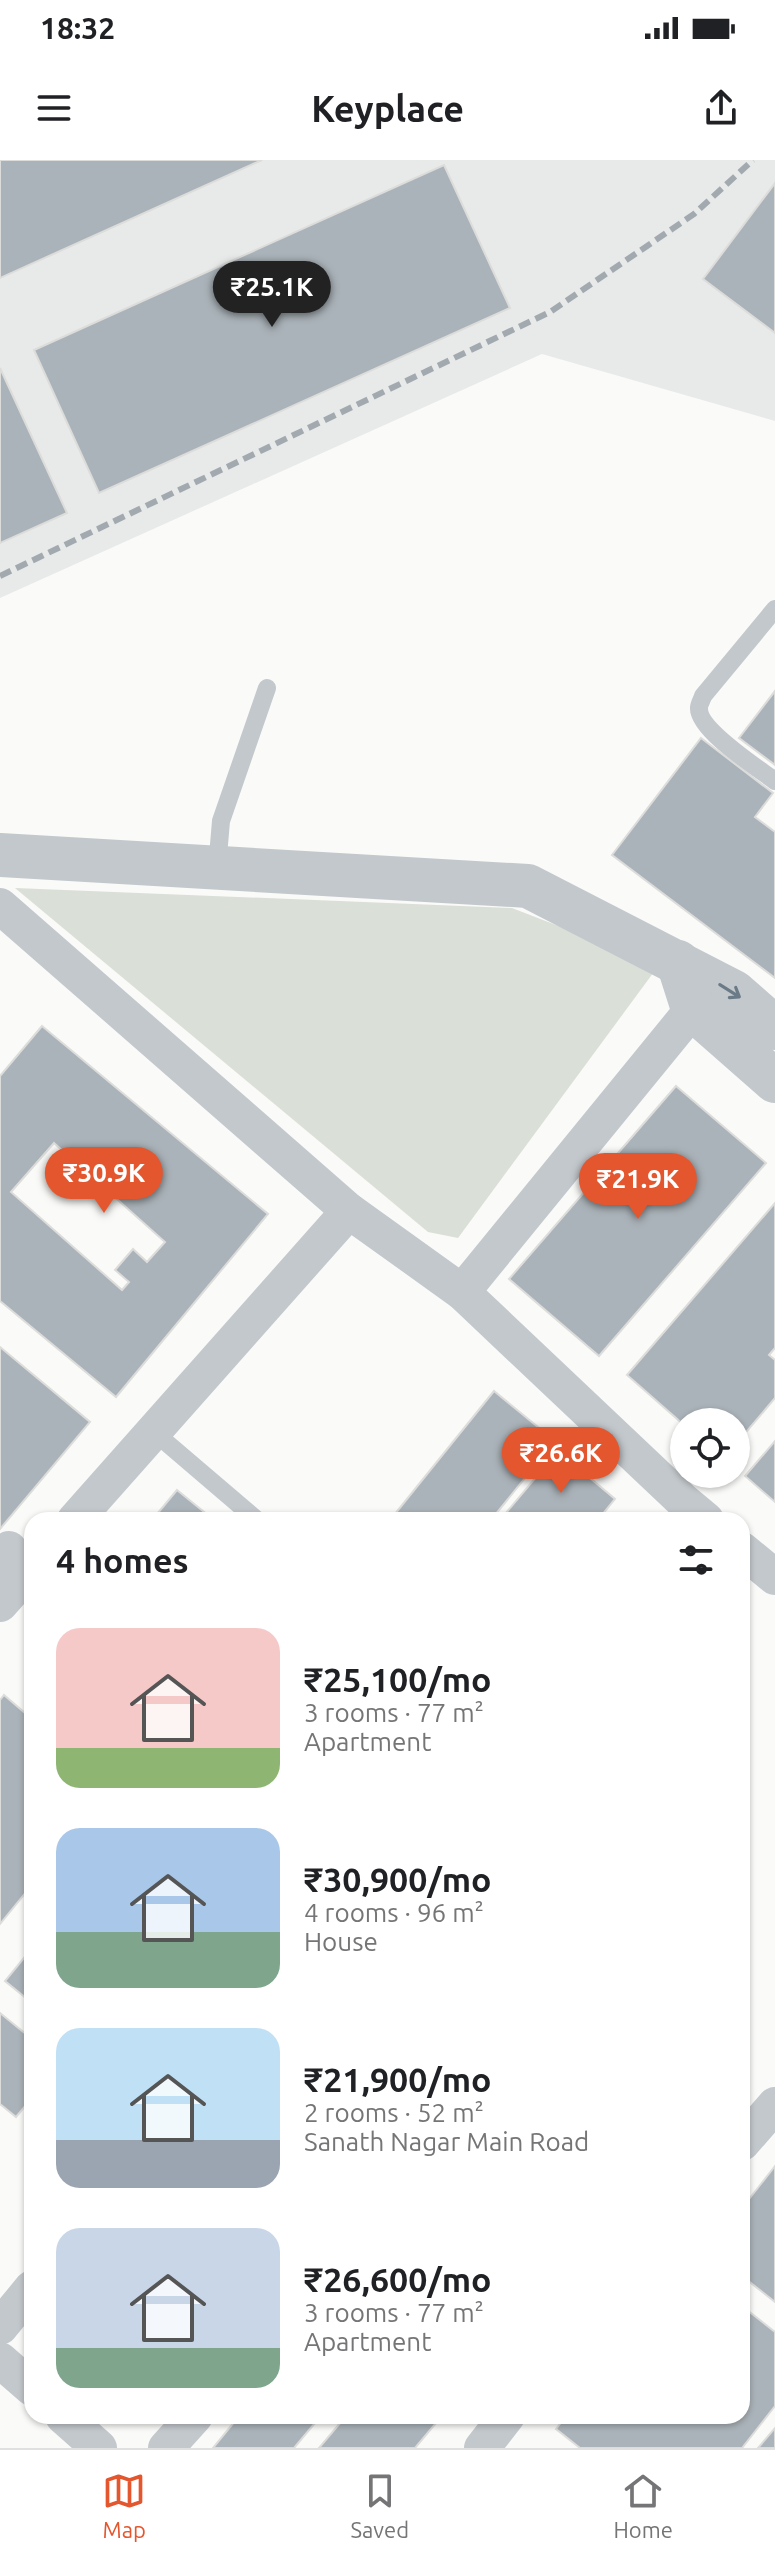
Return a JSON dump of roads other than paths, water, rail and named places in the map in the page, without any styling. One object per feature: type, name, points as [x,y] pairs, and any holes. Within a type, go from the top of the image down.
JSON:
[{"type":"street","points":[[0,855],[528,886],[734,992],[775,1028]]},
{"type":"street","points":[[0,906],[349,1211],[462,1292],[684,1512]]},
{"type":"street","points":[[678,962],[693,1009],[775,1081]]},
{"type":"street","points":[[462,1292],[693,1009]]},
{"type":"street","points":[[82,1512],[349,1211]]},
{"type":"street","points":[[750,1557],[775,1577]]},
{"type":"street","points":[[750,2134],[775,2105]]},
{"type":"street","points":[[0,2327],[24,2298]]},
{"type":"street","points":[[0,2360],[24,2381]]},
{"type":"street","points":[[72,2424],[99,2448]]},
{"type":"street","points":[[166,2448],[188,2424]]},
{"type":"lane","points":[[775,609],[703,696],[699,709],[703,720],[715,734],[775,781]]},
{"type":"lane","points":[[217,868],[221,821],[267,688]]},
{"type":"lane","points":[[154,1432],[248,1512]]},
{"type":"railway","points":[[0,576],[550,312],[694,214],[753,160]]}]
